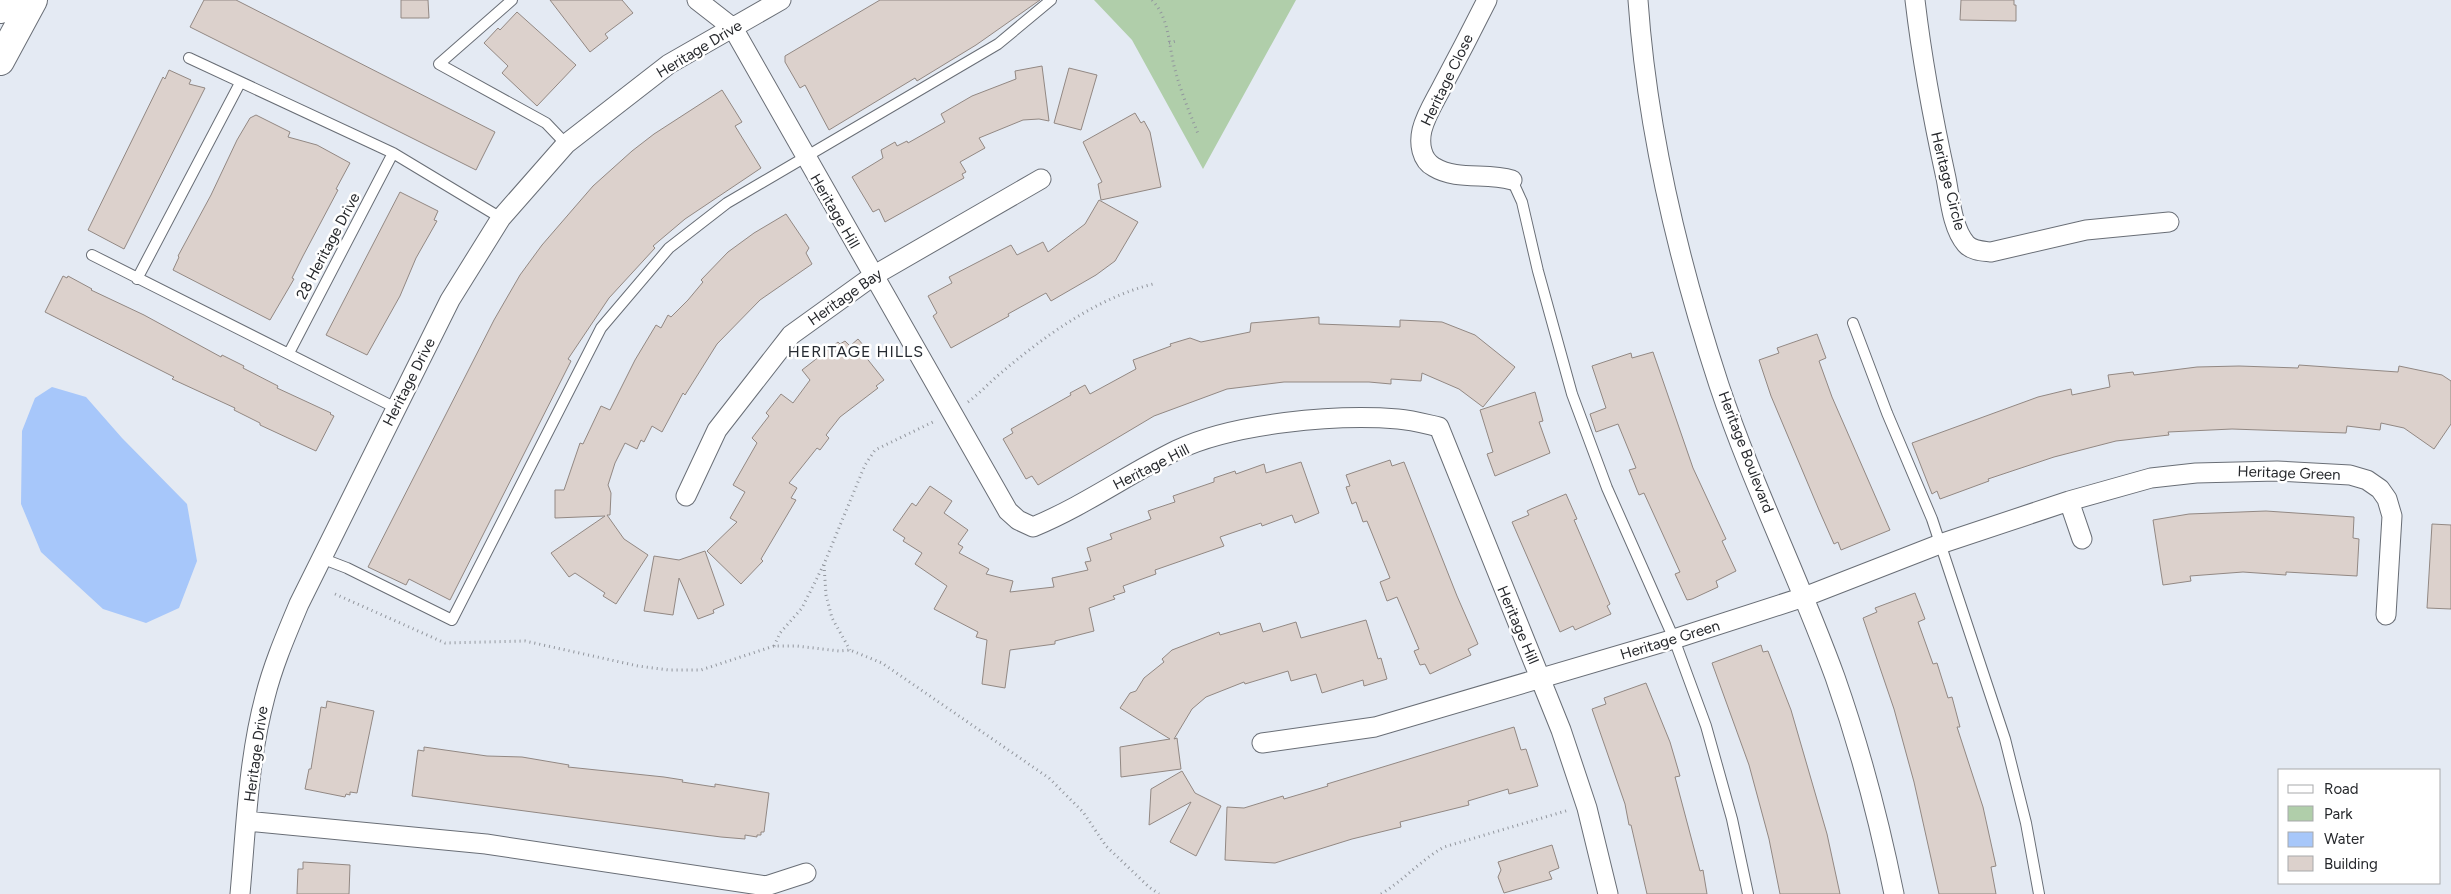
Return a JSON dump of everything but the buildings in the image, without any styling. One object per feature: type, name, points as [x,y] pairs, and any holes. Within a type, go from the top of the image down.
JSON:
[{"type":"main road","points":[[0,9],[5,0]]},
{"type":"main road","points":[[0,61],[33,0]]},
{"type":"street","name":"Heritage Hill","points":[[697,0],[733,28],[805,158],[1008,511],[1018,520],[1033,527],[1056,518],[1179,450],[1236,430],[1331,418],[1399,419],[1439,427],[1486,548],[1541,679],[1587,808],[1608,894]]},
{"type":"street","name":"Heritage Drive","points":[[240,894],[256,742],[265,697],[281,647],[321,558],[450,300],[501,218],[566,144],[669,64],[781,0]]},
{"type":"street","name":"Heritage Close","points":[[1487,0],[1428,116],[1421,141],[1423,156],[1428,164],[1436,169],[1458,174],[1502,177],[1512,180]]},
{"type":"street","name":"Heritage Boulevard","points":[[1638,0],[1647,89],[1659,163],[1680,257],[1720,386],[1835,677],[1863,763],[1894,894]]},
{"type":"street","name":"Heritage Circle","points":[[1915,0],[1922,58],[1954,216],[1967,245],[1978,250],[1991,252],[2086,230],[2169,222]]},
{"type":"street","name":"Heritage Bay","points":[[686,496],[716,430],[791,335],[873,276],[1041,179]]},
{"type":"street","name":"Heritage Green","points":[[1262,744],[1375,727],[1541,679],[1804,597],[1940,544],[2069,501],[2151,478],[2196,473],[2277,471],[2350,475],[2367,480],[2380,489],[2387,499],[2392,516],[2386,615]]},
{"type":"street","points":[[2069,501],[2082,539]]},
{"type":"street","points":[[247,821],[486,844],[766,886],[806,874]]},
{"type":"lane","points":[[512,0],[439,64],[546,123],[566,144]]},
{"type":"lane","points":[[321,558],[347,568],[452,620],[601,328],[669,248],[727,204],[998,44],[1051,0]]},
{"type":"lane","points":[[189,58],[393,153],[501,218]]},
{"type":"lane","points":[[137,278],[240,82]]},
{"type":"lane","name":"28 Heritage Drive","points":[[289,353],[393,153]]},
{"type":"lane","points":[[1512,180],[1522,202],[1538,271],[1572,394],[1607,488],[1674,639],[1706,726],[1732,819],[1748,894]]},
{"type":"lane","points":[[92,255],[396,408]]},
{"type":"lane","points":[[1853,323],[1887,413],[1932,519],[2005,739],[2026,823],[2039,894]]},
{"type":"path","points":[[1152,0],[1160,9],[1166,22],[1176,72],[1199,136]]},
{"type":"path","points":[[1169,43],[1176,41]]},
{"type":"path","points":[[965,404],[1008,367],[1067,322],[1134,289],[1153,284]]},
{"type":"path","points":[[774,646],[780,633],[802,608],[824,564],[865,464],[875,450],[937,420]]},
{"type":"path","points":[[824,564],[826,595],[832,618],[850,650]]},
{"type":"path","points":[[334,594],[445,643],[525,641],[638,666],[668,670],[701,670],[774,646],[850,650],[882,663],[1049,778],[1083,812],[1106,846],[1148,887],[1159,894]]},
{"type":"path","points":[[1381,894],[1411,872],[1428,856],[1444,847],[1569,810]]},
{"type":"green space","points":[[1094,0],[1296,0],[1203,169],[1132,40]]},
{"type":"water","points":[[52,387],[86,397],[122,438],[187,504],[197,561],[179,608],[146,623],[103,609],[41,552],[21,504],[22,431],[35,398]]},
{"type":"district","name":"HERITAGE HILLS","points":[[856,351]]}]
